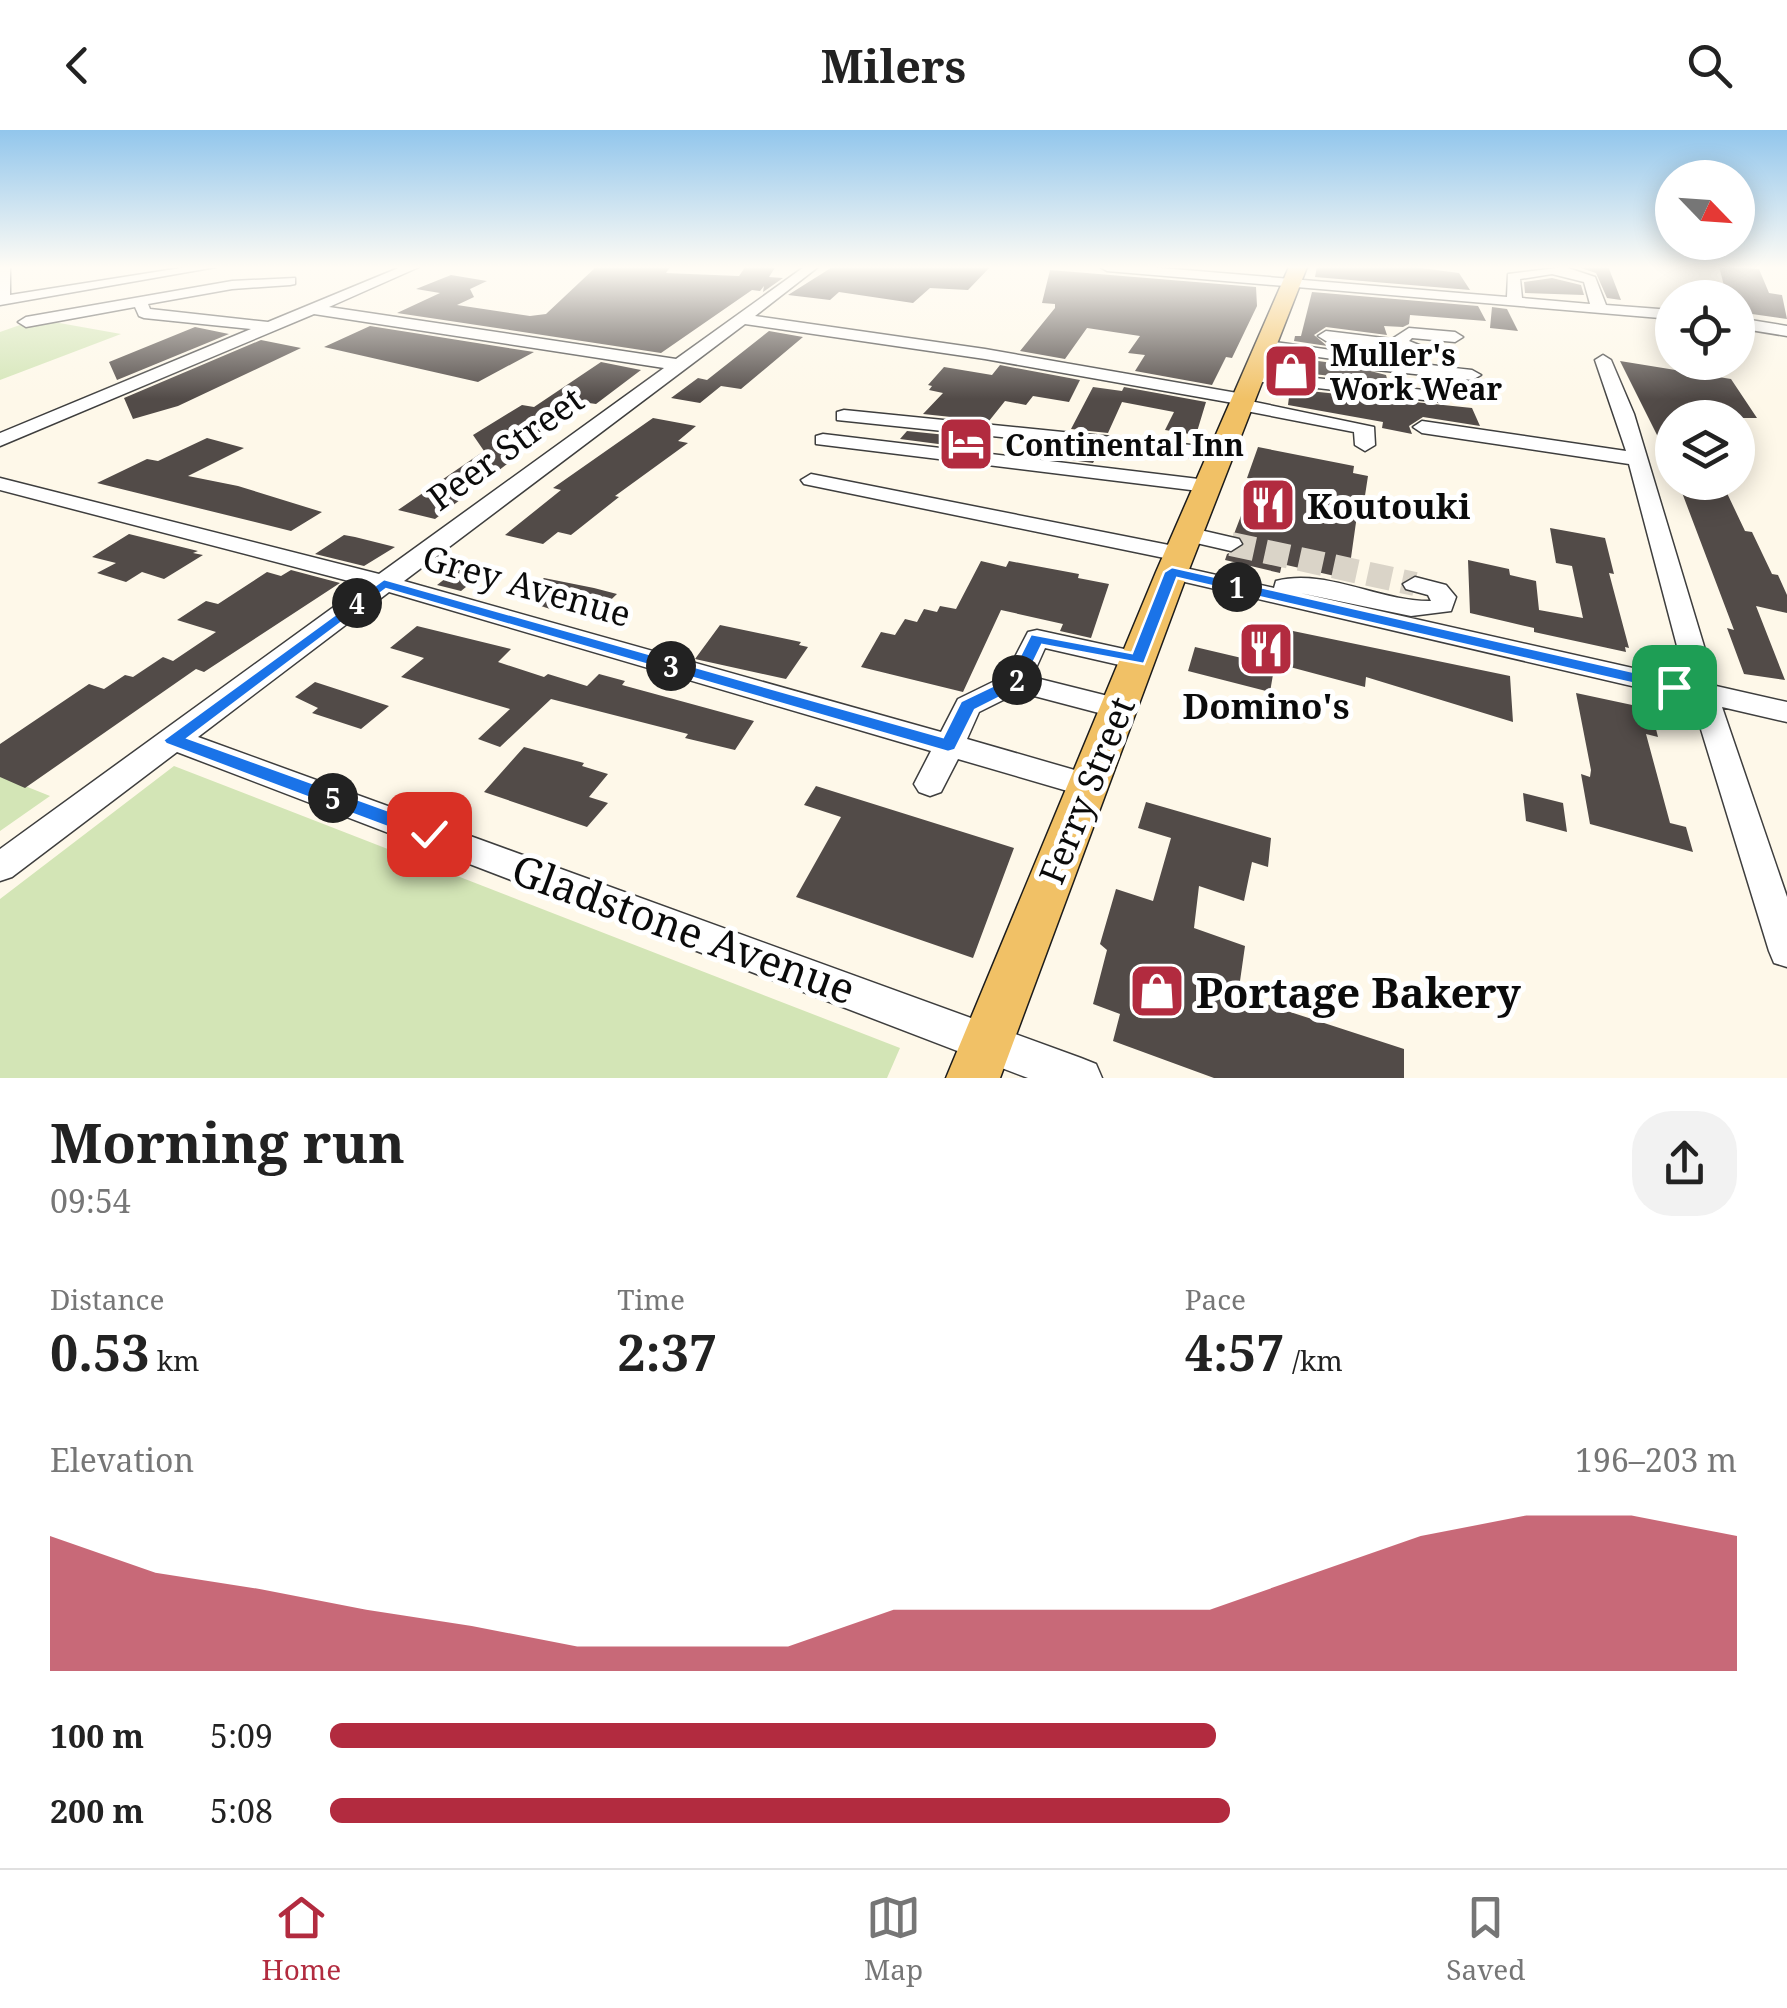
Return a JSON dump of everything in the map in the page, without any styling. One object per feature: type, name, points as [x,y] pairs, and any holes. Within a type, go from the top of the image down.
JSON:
[{"type":"main road","name":"Ferry Street","points":[[980,1059],[1279,311]]},
{"type":"street","points":[[26,322],[88,311]]},
{"type":"street","points":[[144,311],[271,327]]},
{"type":"street","points":[[0,440],[308,311]]},
{"type":"street","points":[[328,311],[681,365]]},
{"type":"street","name":"Peer Street","points":[[0,867],[752,311]]},
{"type":"street","points":[[742,319],[1245,394],[1360,427],[1367,431],[1365,446]]},
{"type":"street","points":[[1755,325],[1787,331]]},
{"type":"street","points":[[1268,338],[1409,346],[1404,334],[1455,337]]},
{"type":"street","points":[[1268,338],[1352,356],[1366,364],[1472,375]]},
{"type":"street","points":[[1603,360],[1625,414],[1704,694],[1787,950]]},
{"type":"street","points":[[1245,394],[1442,397]]},
{"type":"street","points":[[844,416],[1220,454]]},
{"type":"street","points":[[1422,428],[1638,460]]},
{"type":"street","points":[[823,440],[1208,486]]},
{"type":"street","points":[[1167,481],[1170,449]]},
{"type":"street","points":[[811,480],[1180,553],[1255,591],[1787,712]]},
{"type":"street","name":"Grey Avenue","points":[[0,484],[384,583],[1088,785]]},
{"type":"street","points":[[1180,553],[1231,544]]},
{"type":"street","points":[[1255,591],[1295,585],[1419,609],[1442,606],[1442,594],[1415,584]]},
{"type":"street","points":[[930,784],[968,706],[1016,682],[1037,638],[1138,660]]},
{"type":"street","points":[[1016,682],[1118,708]]},
{"type":"street","name":"Gladstone Avenue","points":[[172,740],[980,1059],[1081,1078]]},
{"type":"green space","points":[[37,319],[121,334],[0,380],[0,332]]},
{"type":"green space","points":[[174,766],[900,1048],[887,1078],[0,1078],[0,899]]},
{"type":"green space","points":[[0,776],[50,796],[0,831]]},
{"type":"building","points":[[721,311],[661,353],[397,313]]},
{"type":"building","points":[[1052,311],[1254,311],[1232,358],[1226,357],[1212,385],[1135,371],[1145,355],[1128,353],[1140,336],[1087,328],[1065,359],[1020,351]]},
{"type":"building","points":[[1307,311],[1481,311],[1486,321],[1410,315],[1409,324],[1403,327],[1384,326],[1387,335],[1326,327],[1314,335],[1326,345],[1387,355],[1294,341],[1295,336],[1301,336]]},
{"type":"building","points":[[1492,311],[1508,311],[1518,331],[1490,328]]},
{"type":"building","points":[[1755,311],[1785,311],[1787,319],[1755,314]]},
{"type":"building","points":[[370,326],[534,352],[478,382],[324,347]]},
{"type":"building","points":[[195,327],[229,334],[117,380],[109,362]]},
{"type":"building","points":[[769,331],[803,337],[741,389],[721,386],[700,403],[671,398],[698,378],[707,380]]},
{"type":"building","points":[[261,340],[301,348],[178,406],[133,419],[124,398]]},
{"type":"building","points":[[1289,357],[1347,365],[1386,375],[1388,382],[1285,371]]},
{"type":"building","points":[[1620,361],[1655,367],[1655,380],[1732,380],[1745,400],[1655,400],[1655,431]]},
{"type":"building","points":[[601,362],[641,370],[596,404],[589,403],[535,438],[540,439],[435,519],[398,510],[484,451],[473,435],[522,405],[534,407]]},
{"type":"building","points":[[1000,365],[1080,380],[1069,402],[1033,396],[1026,405],[1005,401],[989,421],[923,414],[943,393],[929,390],[932,386],[928,385],[944,367],[992,375]]},
{"type":"building","points":[[1093,387],[1122,391],[1124,387],[1206,402],[1196,435],[1165,430],[1174,412],[1122,402],[1108,433],[1071,429]]},
{"type":"building","points":[[1290,389],[1472,408],[1480,426],[1423,417],[1409,426],[1412,434],[1382,428],[1383,422],[1288,405]]},
{"type":"building","points":[[653,418],[696,426],[678,441],[688,443],[615,496],[619,497],[571,535],[558,532],[543,544],[505,535],[561,490],[553,488]]},
{"type":"building","points":[[907,431],[976,438],[969,448],[900,439]]},
{"type":"building","points":[[207,438],[244,448],[188,476],[238,486],[322,512],[291,531],[97,483],[147,459],[158,461]]},
{"type":"building","points":[[1061,447],[1099,451],[1093,463],[1055,458]]},
{"type":"building","points":[[1258,447],[1354,466],[1353,473],[1368,476],[1364,502],[1359,501],[1348,579],[1282,564],[1280,573],[1225,560],[1227,554],[1246,545],[1242,537],[1234,534],[1255,479],[1247,478]]},
{"type":"building","points":[[1685,500],[1730,500],[1745,531],[1752,532],[1772,574],[1778,575],[1787,595],[1787,613],[1756,606],[1785,680],[1744,674],[1727,628],[1734,630]]},
{"type":"building","points":[[1550,528],[1605,538],[1614,574],[1609,573],[1629,648],[1625,647],[1626,652],[1470,613],[1468,560],[1509,569],[1510,575],[1536,581],[1539,610],[1583,618],[1572,566],[1556,563]]},
{"type":"building","points":[[129,534],[203,555],[164,579],[142,572],[126,582],[97,573],[116,563],[92,557]]},
{"type":"building","points":[[344,535],[395,547],[364,566],[315,554]]},
{"type":"building","points":[[981,561],[1006,567],[1009,561],[1079,574],[1078,578],[1109,584],[1091,638],[1060,631],[1063,624],[1001,610],[963,692],[861,667],[881,632],[895,635],[905,619],[917,622],[924,609],[956,609]]},
{"type":"building","points":[[464,564],[487,570],[461,591],[437,585]]},
{"type":"building","points":[[291,570],[340,583],[204,672],[196,669],[25,788],[0,777],[0,744],[89,684],[104,689],[125,675],[133,677],[163,657],[173,661],[216,632],[177,620],[206,601],[218,604],[267,572],[281,576]]},
{"type":"building","points":[[544,578],[617,594],[595,615],[555,604],[550,609],[520,599]]},
{"type":"building","points":[[1254,623],[1510,676],[1513,722],[1366,677],[1365,687],[1275,663],[1270,692],[1188,671],[1195,647],[1246,659]]},
{"type":"building","points":[[720,625],[801,642],[799,645],[808,647],[786,679],[695,659]]},
{"type":"building","points":[[417,626],[511,649],[498,662],[544,677],[548,674],[587,686],[599,674],[625,681],[622,685],[754,721],[735,750],[551,699],[500,747],[478,739],[510,709],[401,677],[424,658],[390,648]]},
{"type":"building","points":[[315,682],[389,706],[361,729],[312,713],[318,708],[295,697]]},
{"type":"building","points":[[1576,693],[1651,709],[1658,737],[1646,734],[1670,823],[1686,827],[1693,852],[1590,824],[1581,774],[1590,777],[1591,770]]},
{"type":"building","points":[[524,747],[584,763],[582,766],[608,774],[589,797],[608,803],[587,827],[484,792]]},
{"type":"building","points":[[816,786],[1014,848],[973,958],[796,897],[841,817],[804,805]]},
{"type":"building","points":[[1523,793],[1563,803],[1567,832],[1526,821]]},
{"type":"building","points":[[1146,802],[1271,838],[1268,867],[1252,862],[1244,901],[1199,886],[1194,928],[1245,946],[1238,995],[1404,1049],[1404,1078],[1214,1078],[1113,1041],[1120,1014],[1093,1004],[1107,950],[1100,944],[1116,889],[1153,901],[1171,838],[1138,828]]},
{"type":"tunnel","points":[[1231,544],[1415,584]]},
{"type":"place","name":"Muller's Work Wear","points":[[1291,371]]},
{"type":"place","name":"Continental Inn","points":[[966,444]]},
{"type":"place","name":"Koutouki","points":[[1268,505]]},
{"type":"place","name":"Domino's","points":[[1266,649]]},
{"type":"place","name":"Portage Bakery","points":[[1157,991]]},
{"type":"route","points":[[429,834],[172,740],[384,583],[948,745],[968,706],[1016,682],[1037,638],[1138,660],[1172,572],[1674,687]]}]
